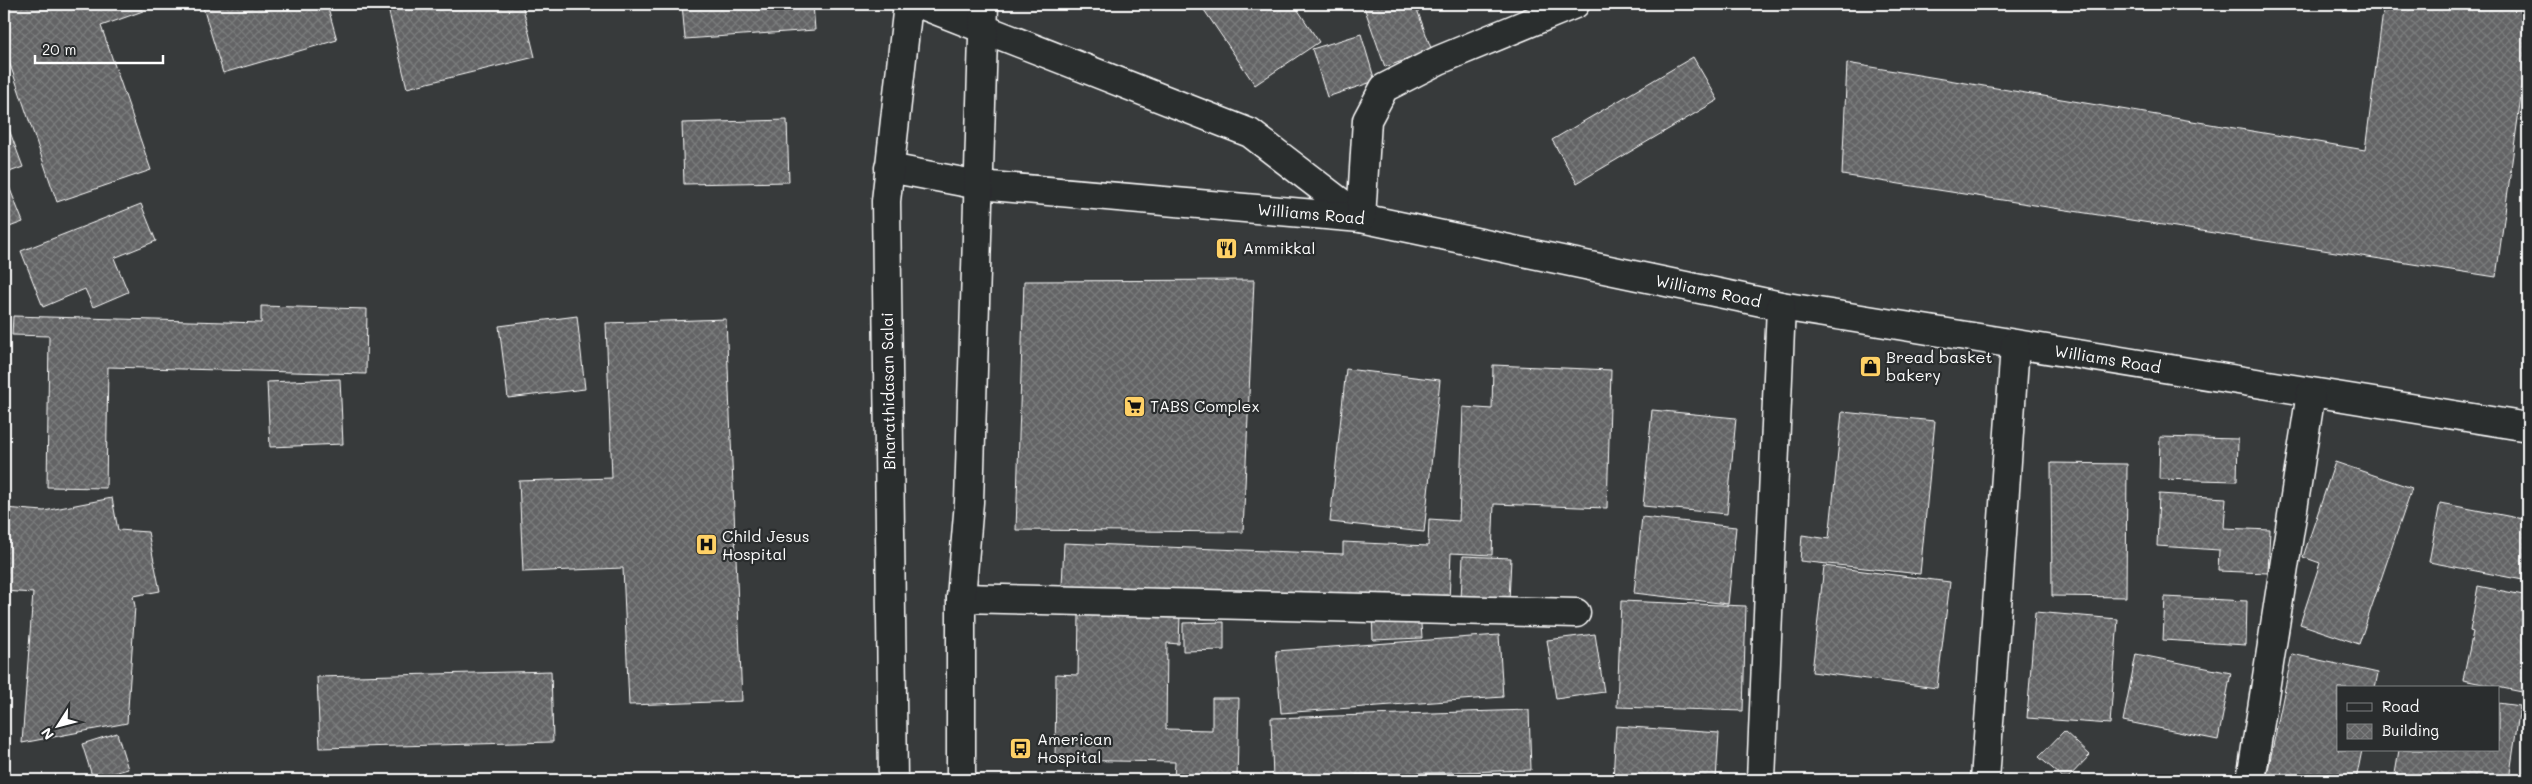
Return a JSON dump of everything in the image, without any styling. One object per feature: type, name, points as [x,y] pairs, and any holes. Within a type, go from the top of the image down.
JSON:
[{"type":"street","name":"Bharathidasan Salai","points":[[893,780],[886,201],[908,4]]},
{"type":"street","points":[[920,4],[983,16],[1250,133],[1361,218]]},
{"type":"street","points":[[1361,218],[1367,120],[1384,88],[1439,60],[1575,4]]},
{"type":"street","points":[[962,780],[961,598],[969,502],[983,16]]},
{"type":"street","name":"Williams Road","points":[[889,168],[979,184],[1361,218],[1781,306],[2015,346],[2528,427]]},
{"type":"street","points":[[1761,780],[1781,306]]},
{"type":"street","points":[[1985,780],[2015,346]]},
{"type":"street","points":[[2251,780],[2311,393]]},
{"type":"street","points":[[961,598],[1576,613]]},
{"type":"building","points":[[4,4],[140,4],[143,11],[101,26],[151,170],[57,202],[4,47]]},
{"type":"building","points":[[202,4],[327,4],[337,40],[223,73]]},
{"type":"building","points":[[387,4],[522,4],[535,57],[407,88]]},
{"type":"building","points":[[682,4],[813,4],[815,30],[685,39]]},
{"type":"building","points":[[1200,4],[1294,4],[1319,42],[1255,85]]},
{"type":"building","points":[[1363,4],[1415,4],[1432,51],[1385,67]]},
{"type":"building","points":[[2384,4],[2528,4],[2528,46],[2496,277],[1842,175],[1847,63],[2365,150]]},
{"type":"building","points":[[1361,34],[1375,81],[1327,97],[1312,49]]},
{"type":"building","points":[[1693,57],[1718,100],[1577,183],[1552,140]]},
{"type":"building","points":[[4,116],[23,167],[4,174]]},
{"type":"building","points":[[787,120],[789,182],[684,184],[682,123]]},
{"type":"building","points":[[4,174],[23,222],[4,229]]},
{"type":"building","points":[[141,204],[156,241],[114,258],[128,292],[93,307],[85,289],[43,307],[21,251]]},
{"type":"building","name":"TABS Complex","points":[[1254,280],[1243,532],[1016,530],[1024,281]]},
{"type":"building","points":[[261,306],[367,309],[366,374],[108,367],[106,488],[47,487],[49,336],[12,335],[13,316],[261,323]]},
{"type":"building","points":[[577,316],[585,389],[508,398],[499,326]]},
{"type":"building","points":[[726,319],[742,701],[629,705],[623,568],[523,572],[519,481],[612,478],[606,323]]},
{"type":"building","points":[[1493,365],[1611,370],[1607,508],[1494,504],[1492,555],[1451,553],[1449,602],[1062,586],[1064,543],[1343,554],[1343,542],[1428,546],[1429,519],[1459,521],[1463,407],[1492,409]]},
{"type":"building","points":[[1346,369],[1440,380],[1424,532],[1330,522]]},
{"type":"building","points":[[340,379],[343,444],[270,447],[267,382]]},
{"type":"building","points":[[1652,410],[1736,418],[1727,514],[1643,506]]},
{"type":"building","points":[[1842,412],[1935,421],[1920,574],[1800,561],[1802,535],[1829,539]]},
{"type":"building","points":[[2160,437],[2238,439],[2237,481],[2159,479]]},
{"type":"building","points":[[2335,462],[2412,488],[2359,644],[2300,624],[2320,563],[2303,557]]},
{"type":"building","points":[[2051,463],[2127,464],[2126,597],[2052,596]]},
{"type":"building","points":[[2159,494],[2226,498],[2224,528],[2270,530],[2268,573],[2218,571],[2219,550],[2157,546]]},
{"type":"building","points":[[112,498],[118,530],[148,532],[160,591],[133,596],[135,606],[127,723],[22,743],[33,593],[4,591],[4,508],[44,511]]},
{"type":"building","points":[[2440,503],[2528,520],[2528,581],[2429,562]]},
{"type":"building","points":[[1642,517],[1736,527],[1728,604],[1634,593]]},
{"type":"building","points":[[1463,556],[1511,558],[1509,602],[1461,600]]},
{"type":"building","points":[[1824,566],[1950,582],[1937,688],[1812,672]]},
{"type":"building","points":[[2478,586],[2528,596],[2528,669],[2526,668],[2522,692],[2463,680],[2473,632],[2470,631]]},
{"type":"building","points":[[2165,597],[2247,601],[2246,645],[2163,640]]},
{"type":"building","points":[[1621,601],[1746,606],[1743,711],[1617,707]]},
{"type":"building","points":[[1420,611],[1422,638],[1373,640],[1372,614]]},
{"type":"building","points":[[2035,612],[2118,619],[2110,724],[2027,718]]},
{"type":"building","points":[[1079,614],[1180,616],[1179,644],[1167,643],[1166,729],[1212,730],[1212,698],[1239,698],[1237,780],[1174,780],[1175,762],[1055,760],[1056,674],[1078,675]]},
{"type":"building","points":[[1224,622],[1224,650],[1183,651],[1183,623]]},
{"type":"building","points":[[1595,634],[1604,692],[1556,699],[1547,640]]},
{"type":"building","points":[[1499,635],[1503,697],[1281,713],[1276,651]]},
{"type":"building","points":[[2136,654],[2231,673],[2218,740],[2123,721]]},
{"type":"building","points":[[2292,654],[2378,673],[2375,686],[2337,686],[2337,752],[2362,752],[2356,780],[2266,780]]},
{"type":"building","points":[[551,671],[553,742],[320,748],[317,677]]},
{"type":"building","points":[[2500,703],[2520,706],[2509,780],[2394,780],[2399,752],[2500,752]]},
{"type":"building","points":[[1529,710],[1531,770],[1356,775],[1356,780],[1273,780],[1271,718]]},
{"type":"building","points":[[1616,726],[1719,733],[1716,780],[1613,780]]},
{"type":"building","points":[[2064,731],[2090,755],[2066,780],[2039,757]]},
{"type":"building","points":[[117,733],[128,769],[93,779],[82,744]]},
{"type":"place","name":"Ammikkal","points":[[1227,248]]},
{"type":"place","name":"Bread basket bakery","points":[[1870,366]]},
{"type":"place","name":"TABS Complex","points":[[1134,406]]},
{"type":"place","name":"Child Jesus Hospital","points":[[706,545]]},
{"type":"place","name":"American Hospital","points":[[1021,748]]}]
